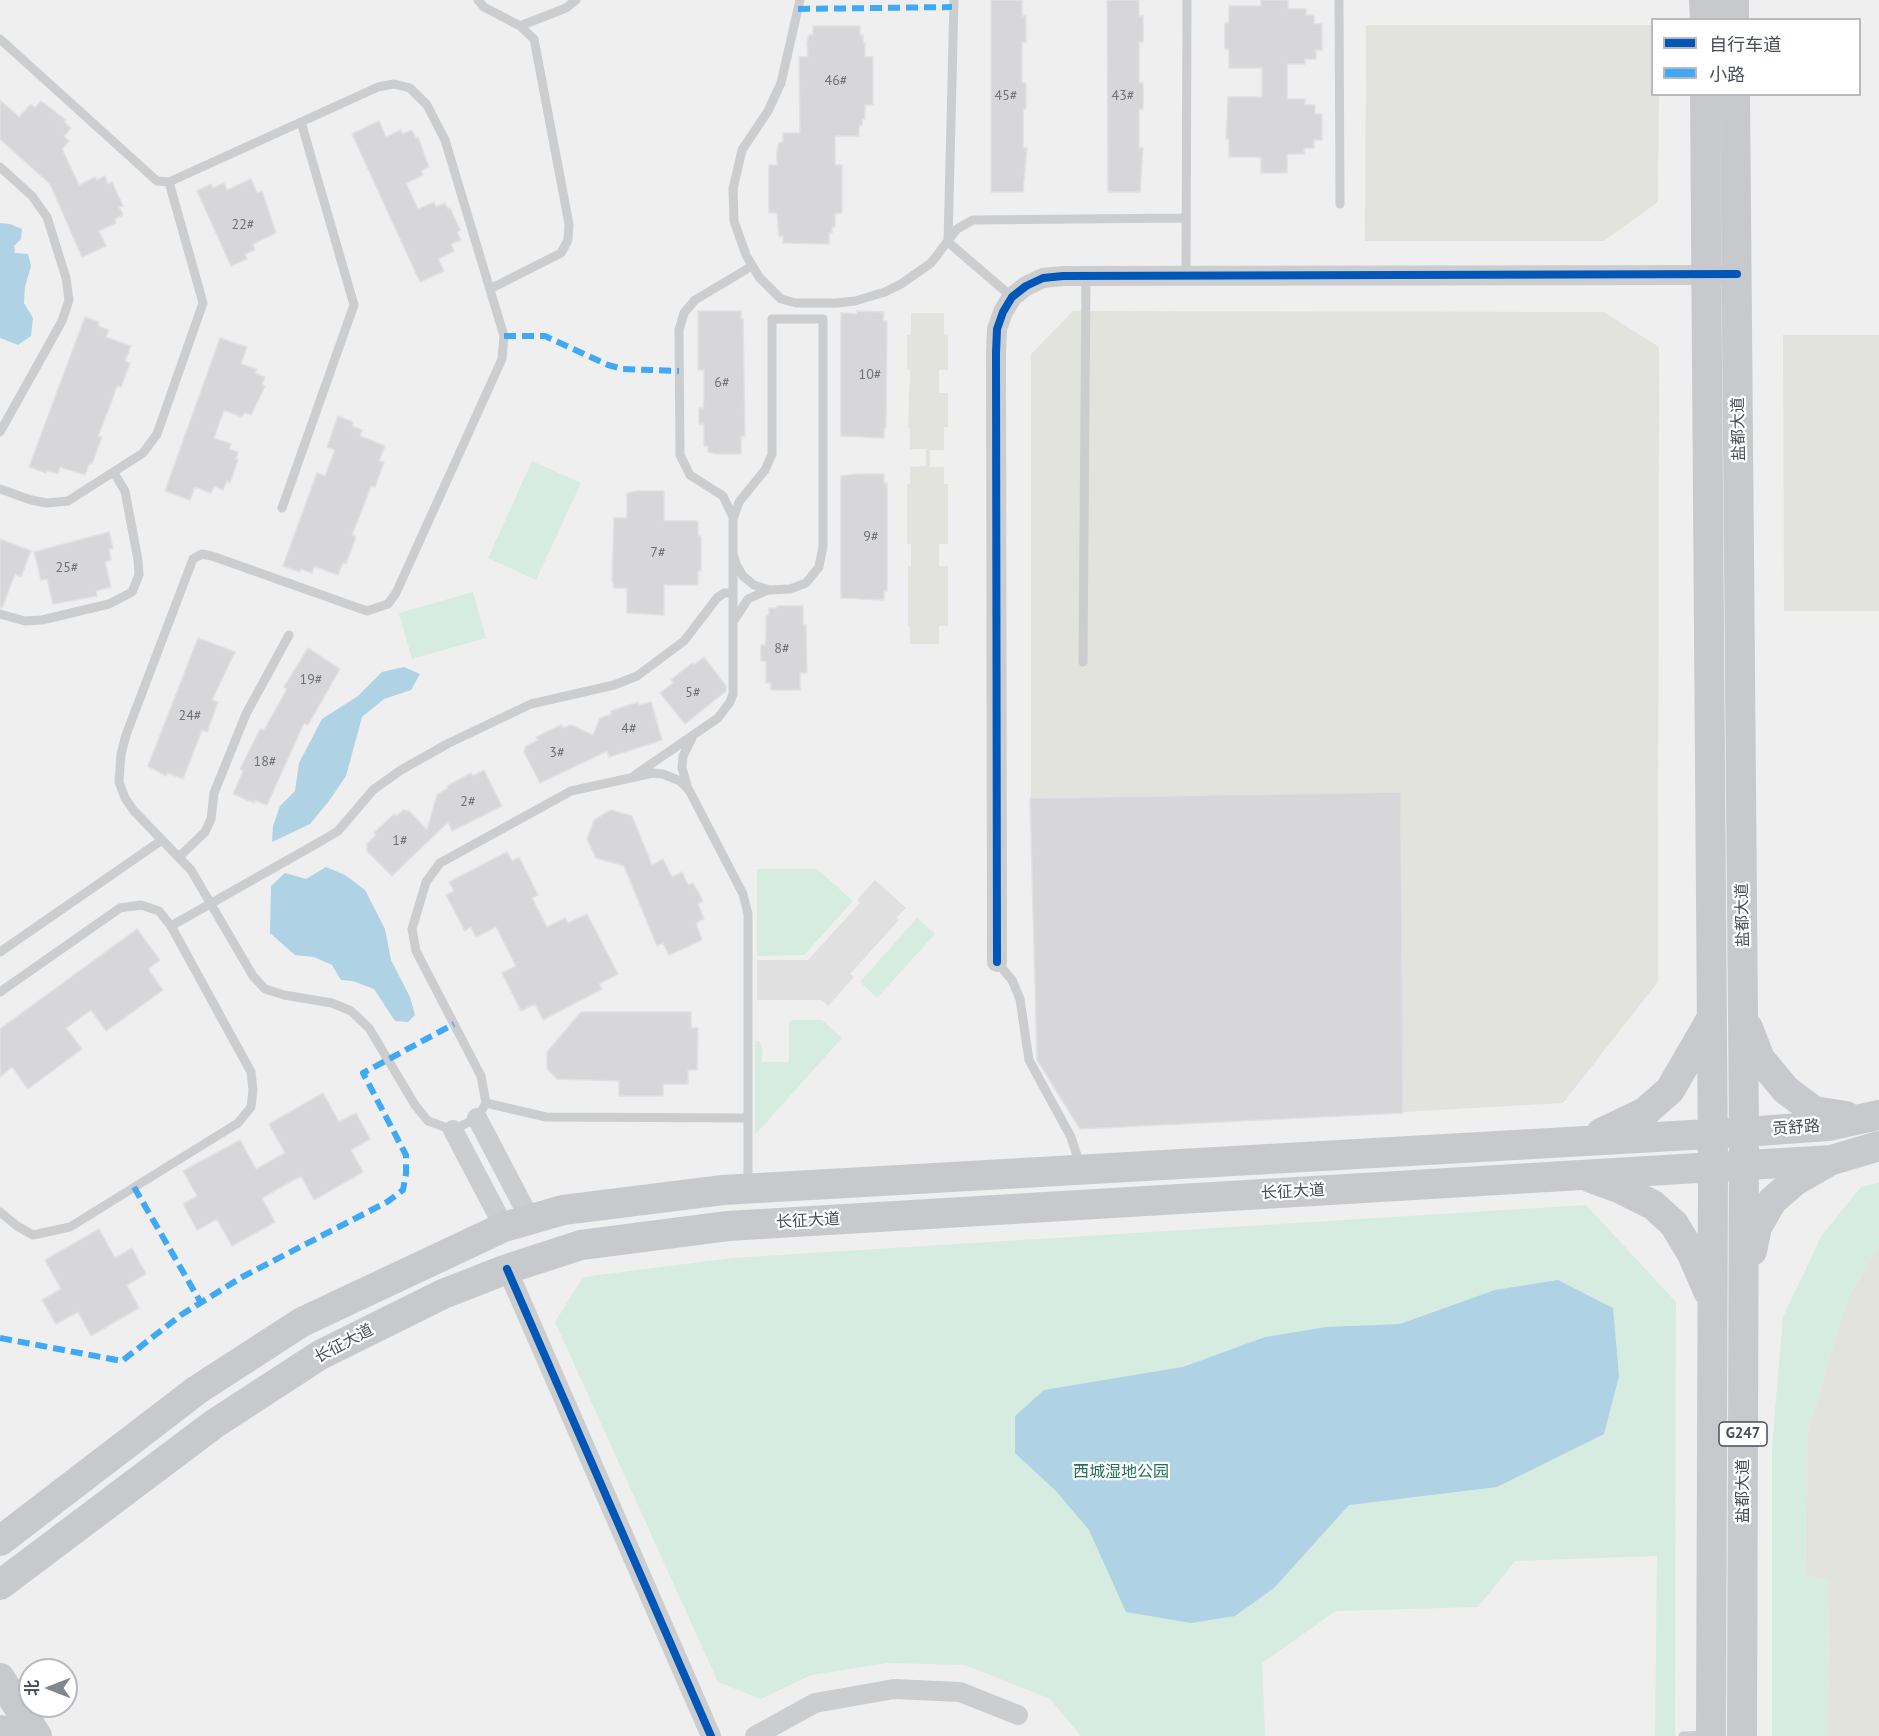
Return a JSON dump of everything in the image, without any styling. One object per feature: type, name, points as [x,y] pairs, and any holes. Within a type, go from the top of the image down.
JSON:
[{"type":"main road","points":[[1704,0],[1705,18]]},
{"type":"main road","points":[[1734,0],[1734,18]]},
{"type":"main road","name":"盐都大道","points":[[1702,1736],[1713,1302],[1705,96]]},
{"type":"main road","name":"盐都大道","points":[[1735,96],[1744,1015],[1742,1736]]},
{"type":"main road","points":[[1744,1015],[1760,1059],[1786,1090],[1814,1110],[1870,1117]]},
{"type":"main road","points":[[1580,1141],[1618,1128],[1646,1112],[1670,1090],[1712,1018]]},
{"type":"main road","name":"贡舒路","points":[[1712,1134],[1828,1126],[1870,1117]]},
{"type":"main road","points":[[0,1541],[197,1390],[302,1322],[517,1223],[563,1210],[748,1188],[1712,1134]]},
{"type":"main road","name":"贡舒路","points":[[1713,1167],[1832,1160],[1879,1146]]},
{"type":"main road","points":[[1743,1298],[1757,1227],[1772,1201],[1794,1181],[1832,1160]]},
{"type":"main road","name":"长征大道","points":[[0,1585],[214,1424],[320,1355],[443,1294],[507,1269],[581,1245],[728,1226],[1713,1167]]},
{"type":"main road","points":[[1583,1175],[1621,1189],[1653,1205],[1674,1224],[1692,1254],[1713,1302]]},
{"type":"main road","points":[[0,1678],[37,1736]]},
{"type":"main road","points":[[0,1730],[4,1736]]},
{"type":"street","points":[[997,962],[996,353],[997,329],[1012,297],[1026,286],[1043,278],[1086,276],[1737,274]]},
{"type":"street","points":[[482,1110],[517,1223]]},
{"type":"street","points":[[453,1130],[517,1223]]},
{"type":"street","points":[[507,1269],[711,1736]]},
{"type":"street","points":[[755,1736],[815,1703],[894,1689],[960,1692],[1018,1715]]},
{"type":"lane","points":[[478,0],[484,7],[520,26],[534,39],[569,224],[568,240],[561,253],[492,288]]},
{"type":"lane","points":[[520,26],[566,8],[576,0]]},
{"type":"lane","points":[[800,0],[781,82],[768,111],[742,150],[733,189],[734,221],[752,266],[781,299],[796,303],[824,303],[870,298],[901,284],[931,263],[957,229],[973,220]]},
{"type":"lane","points":[[948,242],[954,0]]},
{"type":"lane","points":[[1186,276],[1187,0]]},
{"type":"lane","points":[[1339,0],[1340,204]]},
{"type":"lane","points":[[0,39],[157,181],[169,182],[378,87],[394,84],[410,88],[427,105],[445,140],[492,288],[504,336],[502,359],[396,592],[388,604],[367,611],[212,556],[202,554],[193,559],[121,754],[119,782],[124,798],[191,870],[253,976],[265,989],[284,995],[332,1003],[351,1011],[369,1028],[415,1106],[428,1121],[453,1130],[482,1110],[546,1117],[748,1118]]},
{"type":"lane","points":[[282,508],[354,305],[301,122]]},
{"type":"lane","points":[[0,167],[32,196],[47,217],[66,278],[69,300],[62,321],[0,432]]},
{"type":"lane","points":[[0,489],[32,500],[57,503],[80,495],[143,453],[157,434],[203,303],[169,182]]},
{"type":"lane","points":[[949,207],[956,218],[973,220],[1186,218]]},
{"type":"lane","points":[[948,242],[1012,297]]},
{"type":"lane","points":[[733,519],[723,496],[690,475],[680,455],[679,330],[684,313],[695,300],[752,266]]},
{"type":"lane","points":[[1083,662],[1086,276]]},
{"type":"lane","points":[[733,626],[743,603],[757,592],[790,589],[806,583],[819,567],[822,558],[824,303]]},
{"type":"lane","points":[[631,778],[718,718],[730,702],[733,694],[733,519],[740,502],[765,470],[772,454],[772,319],[823,319]]},
{"type":"lane","points":[[0,614],[25,621],[42,620],[109,604],[132,592],[139,575],[138,560],[125,491],[114,473]]},
{"type":"lane","points":[[733,552],[736,564],[743,576],[754,585],[770,590]]},
{"type":"lane","points":[[171,926],[338,831],[373,790],[401,770],[449,743],[531,704],[614,685],[637,675],[684,641],[717,598],[724,593],[733,593]]},
{"type":"lane","points":[[180,856],[205,831],[212,819],[214,793],[246,714],[289,635]]},
{"type":"lane","points":[[695,733],[683,756],[684,779],[743,894],[748,914],[748,1188]]},
{"type":"lane","points":[[482,1110],[481,1076],[416,951],[412,929],[417,905],[426,882],[440,863],[561,795],[631,778],[663,774],[680,781],[689,790]]},
{"type":"lane","points":[[0,952],[162,840]]},
{"type":"lane","points":[[0,992],[120,908],[141,905],[159,911],[171,926],[251,1072],[253,1090],[251,1107],[238,1123],[70,1227],[33,1236],[0,1212]]},
{"type":"lane","points":[[997,962],[1012,980],[1020,999],[1029,1060],[1071,1137],[1081,1168]]},
{"type":"shaded area","points":[[1366,25],[1651,25],[1651,96],[1659,96],[1658,202],[1604,241],[1365,241]]},
{"type":"shaded area","points":[[1073,311],[1604,312],[1659,347],[1658,982],[1563,1103],[1403,1112],[1401,792],[1031,798],[1031,354]]},
{"type":"shaded area","points":[[911,313],[944,313],[944,335],[948,336],[948,370],[939,370],[939,393],[948,393],[948,427],[944,427],[944,450],[930,450],[930,467],[944,467],[944,484],[948,484],[948,544],[939,544],[939,566],[948,566],[948,626],[939,626],[939,644],[910,644],[910,627],[908,627],[908,567],[911,566],[911,544],[907,544],[907,484],[910,484],[910,467],[926,466],[926,449],[910,449],[910,428],[908,428],[910,370],[907,370],[907,335],[911,335]]},
{"type":"shaded area","points":[[1783,335],[1879,335],[1879,611],[1784,611]]},
{"type":"shaded area","points":[[875,880],[906,908],[897,917],[899,920],[850,974],[854,977],[828,1006],[822,1000],[757,1000],[757,960],[808,960],[860,903],[857,900]]},
{"type":"shaded area","points":[[1879,1245],[1879,1736],[1827,1736],[1828,1580],[1805,1577],[1807,1435],[1846,1302]]},
{"type":"green space","points":[[532,461],[581,483],[536,580],[488,558]]},
{"type":"green space","points":[[473,592],[486,638],[412,659],[399,613]]},
{"type":"green space","points":[[757,869],[817,869],[853,901],[804,955],[757,956]]},
{"type":"green space","points":[[917,918],[935,934],[877,998],[860,982]]},
{"type":"green space","points":[[791,1020],[822,1020],[842,1038],[755,1135],[755,1041],[759,1041],[762,1047],[762,1062],[789,1062],[789,1023]]},
{"type":"green space","points":[[1879,1183],[1879,1245],[1846,1302],[1807,1435],[1805,1576],[1828,1580],[1827,1736],[1772,1736],[1772,1448],[1783,1317],[1822,1235],[1861,1187]]},
{"type":"green space","name":"西城湿地公园","points":[[1586,1205],[1676,1302],[1675,1736],[1655,1736],[1657,1556],[1515,1561],[1478,1607],[1336,1611],[1262,1663],[1265,1736],[1081,1736],[1050,1699],[965,1665],[887,1663],[811,1675],[761,1699],[718,1682],[555,1322],[583,1277],[732,1258]]},
{"type":"water","points":[[0,223],[22,229],[21,239],[14,246],[15,253],[28,254],[31,266],[25,287],[24,303],[33,318],[31,336],[18,345],[0,338]]},
{"type":"water","points":[[404,667],[420,674],[411,690],[384,699],[362,717],[346,776],[329,801],[310,824],[272,842],[273,826],[280,806],[295,791],[299,763],[322,719],[358,696],[382,672]]},
{"type":"water","points":[[326,867],[345,875],[365,890],[385,929],[391,960],[410,997],[415,1015],[408,1022],[395,1021],[374,989],[353,981],[341,980],[332,965],[314,957],[295,955],[270,933],[271,886],[285,873],[306,879]]},
{"type":"water","points":[[1558,1280],[1613,1308],[1619,1376],[1604,1434],[1497,1487],[1349,1505],[1274,1588],[1235,1616],[1191,1623],[1126,1612],[1089,1530],[1056,1491],[1015,1453],[1015,1416],[1044,1390],[1183,1367],[1265,1337],[1326,1327],[1400,1324],[1495,1290]]},
{"type":"building","points":[[991,0],[1022,0],[1022,16],[1026,16],[1026,42],[1022,42],[1022,83],[1026,83],[1023,148],[1027,148],[1023,192],[991,192]]},
{"type":"building","points":[[1107,0],[1139,0],[1139,16],[1143,16],[1143,42],[1139,42],[1139,83],[1143,83],[1143,109],[1139,109],[1139,148],[1143,148],[1140,192],[1108,192]]},
{"type":"building","points":[[1261,0],[1288,0],[1288,9],[1306,9],[1306,15],[1314,15],[1314,24],[1322,24],[1322,50],[1316,50],[1316,59],[1305,59],[1305,64],[1287,64],[1287,99],[1305,99],[1305,105],[1315,105],[1315,114],[1322,114],[1322,140],[1314,140],[1314,148],[1304,148],[1304,154],[1287,154],[1287,173],[1261,173],[1261,157],[1229,157],[1229,139],[1226,139],[1228,97],[1262,97],[1262,68],[1229,68],[1229,49],[1225,49],[1225,23],[1229,23],[1229,6],[1261,6]]},
{"type":"building","points":[[813,26],[860,26],[860,35],[863,35],[863,43],[865,43],[865,57],[873,57],[873,105],[865,105],[865,119],[862,119],[862,125],[859,125],[859,136],[835,136],[835,165],[842,165],[842,213],[835,213],[835,227],[832,227],[832,233],[829,233],[829,244],[783,243],[783,236],[779,236],[777,213],[769,213],[769,165],[777,165],[777,151],[779,143],[783,142],[783,133],[800,133],[799,57],[808,57],[807,43],[809,35],[813,35]]},
{"type":"building","points":[[0,100],[19,117],[31,104],[35,108],[41,101],[66,120],[64,122],[71,128],[64,136],[69,141],[62,149],[79,185],[95,177],[97,180],[105,176],[108,184],[112,182],[123,206],[119,207],[123,215],[115,219],[116,223],[99,231],[106,246],[82,257],[50,184],[0,139]]},
{"type":"building","points":[[379,121],[386,137],[401,130],[402,134],[412,130],[416,138],[418,137],[429,167],[421,171],[423,175],[406,183],[418,209],[434,202],[436,207],[445,203],[448,209],[450,208],[460,230],[457,232],[461,240],[451,244],[454,251],[438,259],[444,271],[420,282],[352,134]]},
{"type":"building","points":[[251,179],[257,193],[262,191],[276,233],[253,244],[255,250],[245,254],[247,259],[231,266],[197,191],[211,184],[213,188],[224,183],[227,190]]},
{"type":"building","points":[[698,311],[741,311],[745,436],[741,436],[741,454],[716,454],[708,452],[708,446],[704,446],[704,424],[699,424],[699,408],[703,408],[704,399],[704,370],[698,370]]},
{"type":"building","points":[[857,311],[884,312],[883,321],[887,321],[884,438],[841,436],[841,313],[857,314]]},
{"type":"building","points":[[85,317],[99,322],[98,326],[109,330],[106,337],[131,346],[125,361],[130,363],[121,387],[117,386],[98,436],[102,437],[92,464],[89,464],[85,475],[60,467],[58,474],[47,470],[46,473],[29,467]]},
{"type":"building","points":[[220,338],[247,347],[241,364],[257,369],[255,373],[265,377],[262,385],[265,386],[251,415],[244,413],[242,417],[224,410],[214,438],[231,444],[229,449],[238,452],[236,459],[238,460],[230,483],[227,481],[223,490],[214,486],[211,493],[195,487],[190,500],[165,491]]},
{"type":"building","points":[[338,416],[353,422],[352,426],[362,430],[360,436],[385,446],[379,461],[384,462],[375,487],[371,486],[352,535],[356,537],[346,564],[343,563],[338,575],[314,566],[312,573],[301,569],[300,572],[283,566],[317,473],[325,476],[335,450],[327,447]]},
{"type":"building","points":[[884,474],[884,483],[887,483],[887,591],[884,591],[884,600],[841,598],[841,476]]},
{"type":"building","points":[[664,491],[664,521],[698,521],[698,536],[701,536],[701,571],[698,571],[698,585],[664,585],[664,615],[627,613],[627,588],[614,588],[612,580],[614,518],[627,518],[627,493]]},
{"type":"building","points":[[109,532],[113,548],[109,549],[111,560],[105,562],[111,587],[96,591],[97,596],[53,604],[47,579],[41,580],[34,552]]},
{"type":"building","points":[[0,539],[31,551],[21,577],[15,574],[2,608],[0,607]]},
{"type":"building","points":[[777,606],[803,606],[803,625],[806,625],[807,673],[800,673],[800,690],[771,690],[771,683],[766,683],[766,661],[761,661],[761,645],[765,645],[766,615],[769,615],[769,608],[777,608]]},
{"type":"building","points":[[198,638],[235,652],[212,700],[218,702],[207,732],[202,730],[183,779],[168,773],[166,776],[148,766]]},
{"type":"building","points":[[308,648],[340,669],[308,725],[304,723],[267,805],[255,800],[254,803],[233,794],[243,771],[240,769],[260,729],[264,730],[287,689],[284,687]]},
{"type":"building","points":[[704,657],[726,686],[726,691],[685,724],[660,693],[673,683],[671,680],[692,663],[694,665]]},
{"type":"building","points":[[638,702],[639,705],[651,702],[662,740],[609,757],[607,751],[540,783],[524,752],[526,746],[538,740],[536,737],[561,725],[563,728],[571,725],[593,735],[600,718],[612,714],[611,711]]},
{"type":"building","points":[[484,770],[502,806],[452,831],[448,822],[392,876],[367,851],[367,844],[376,835],[374,833],[394,814],[397,816],[403,810],[409,811],[427,830],[437,795],[448,788],[447,786],[471,773],[473,776]]},
{"type":"building","points":[[1401,792],[1403,1113],[1080,1129],[1037,1060],[1030,798]]},
{"type":"building","points":[[611,810],[632,816],[652,865],[663,859],[672,877],[682,872],[688,885],[693,883],[703,901],[698,904],[704,919],[696,923],[702,940],[669,955],[663,943],[657,946],[624,866],[596,858],[587,839],[594,820]]},
{"type":"building","points":[[507,852],[512,861],[519,857],[538,895],[532,898],[547,927],[565,918],[568,923],[587,914],[618,974],[599,984],[602,989],[543,1020],[535,1004],[521,1011],[502,973],[516,966],[496,927],[476,937],[471,927],[465,931],[446,895],[454,891],[449,882]]},
{"type":"building","points":[[137,929],[160,960],[148,969],[163,990],[106,1031],[91,1010],[66,1028],[82,1049],[28,1089],[12,1067],[0,1077],[0,1029]]},
{"type":"building","points":[[581,1012],[691,1012],[691,1028],[698,1028],[697,1070],[688,1070],[688,1084],[663,1084],[663,1096],[619,1096],[619,1081],[557,1079],[547,1069],[547,1052]]},
{"type":"building","points":[[323,1093],[339,1122],[356,1113],[370,1139],[351,1150],[363,1172],[314,1200],[301,1176],[262,1198],[275,1222],[232,1246],[217,1219],[197,1230],[183,1204],[197,1196],[183,1171],[240,1140],[256,1169],[285,1153],[269,1124]]},
{"type":"building","points":[[99,1229],[115,1258],[132,1248],[146,1274],[127,1285],[139,1308],[91,1336],[78,1312],[56,1324],[42,1300],[61,1289],[45,1260]]},
{"type":"marked path","points":[[798,9],[952,7]]},
{"type":"marked path","points":[[504,336],[545,336],[608,365],[623,369],[679,371]]},
{"type":"marked path","points":[[0,1338],[122,1361],[181,1315],[242,1277],[387,1202],[403,1190],[406,1155],[363,1073],[454,1024]]},
{"type":"marked path","points":[[134,1187],[201,1303]]},
{"type":"cycle path","points":[[997,962],[996,353],[997,329],[1012,297],[1026,286],[1043,278],[1063,276],[1737,274]]},
{"type":"cycle path","points":[[507,1269],[711,1736]]}]
